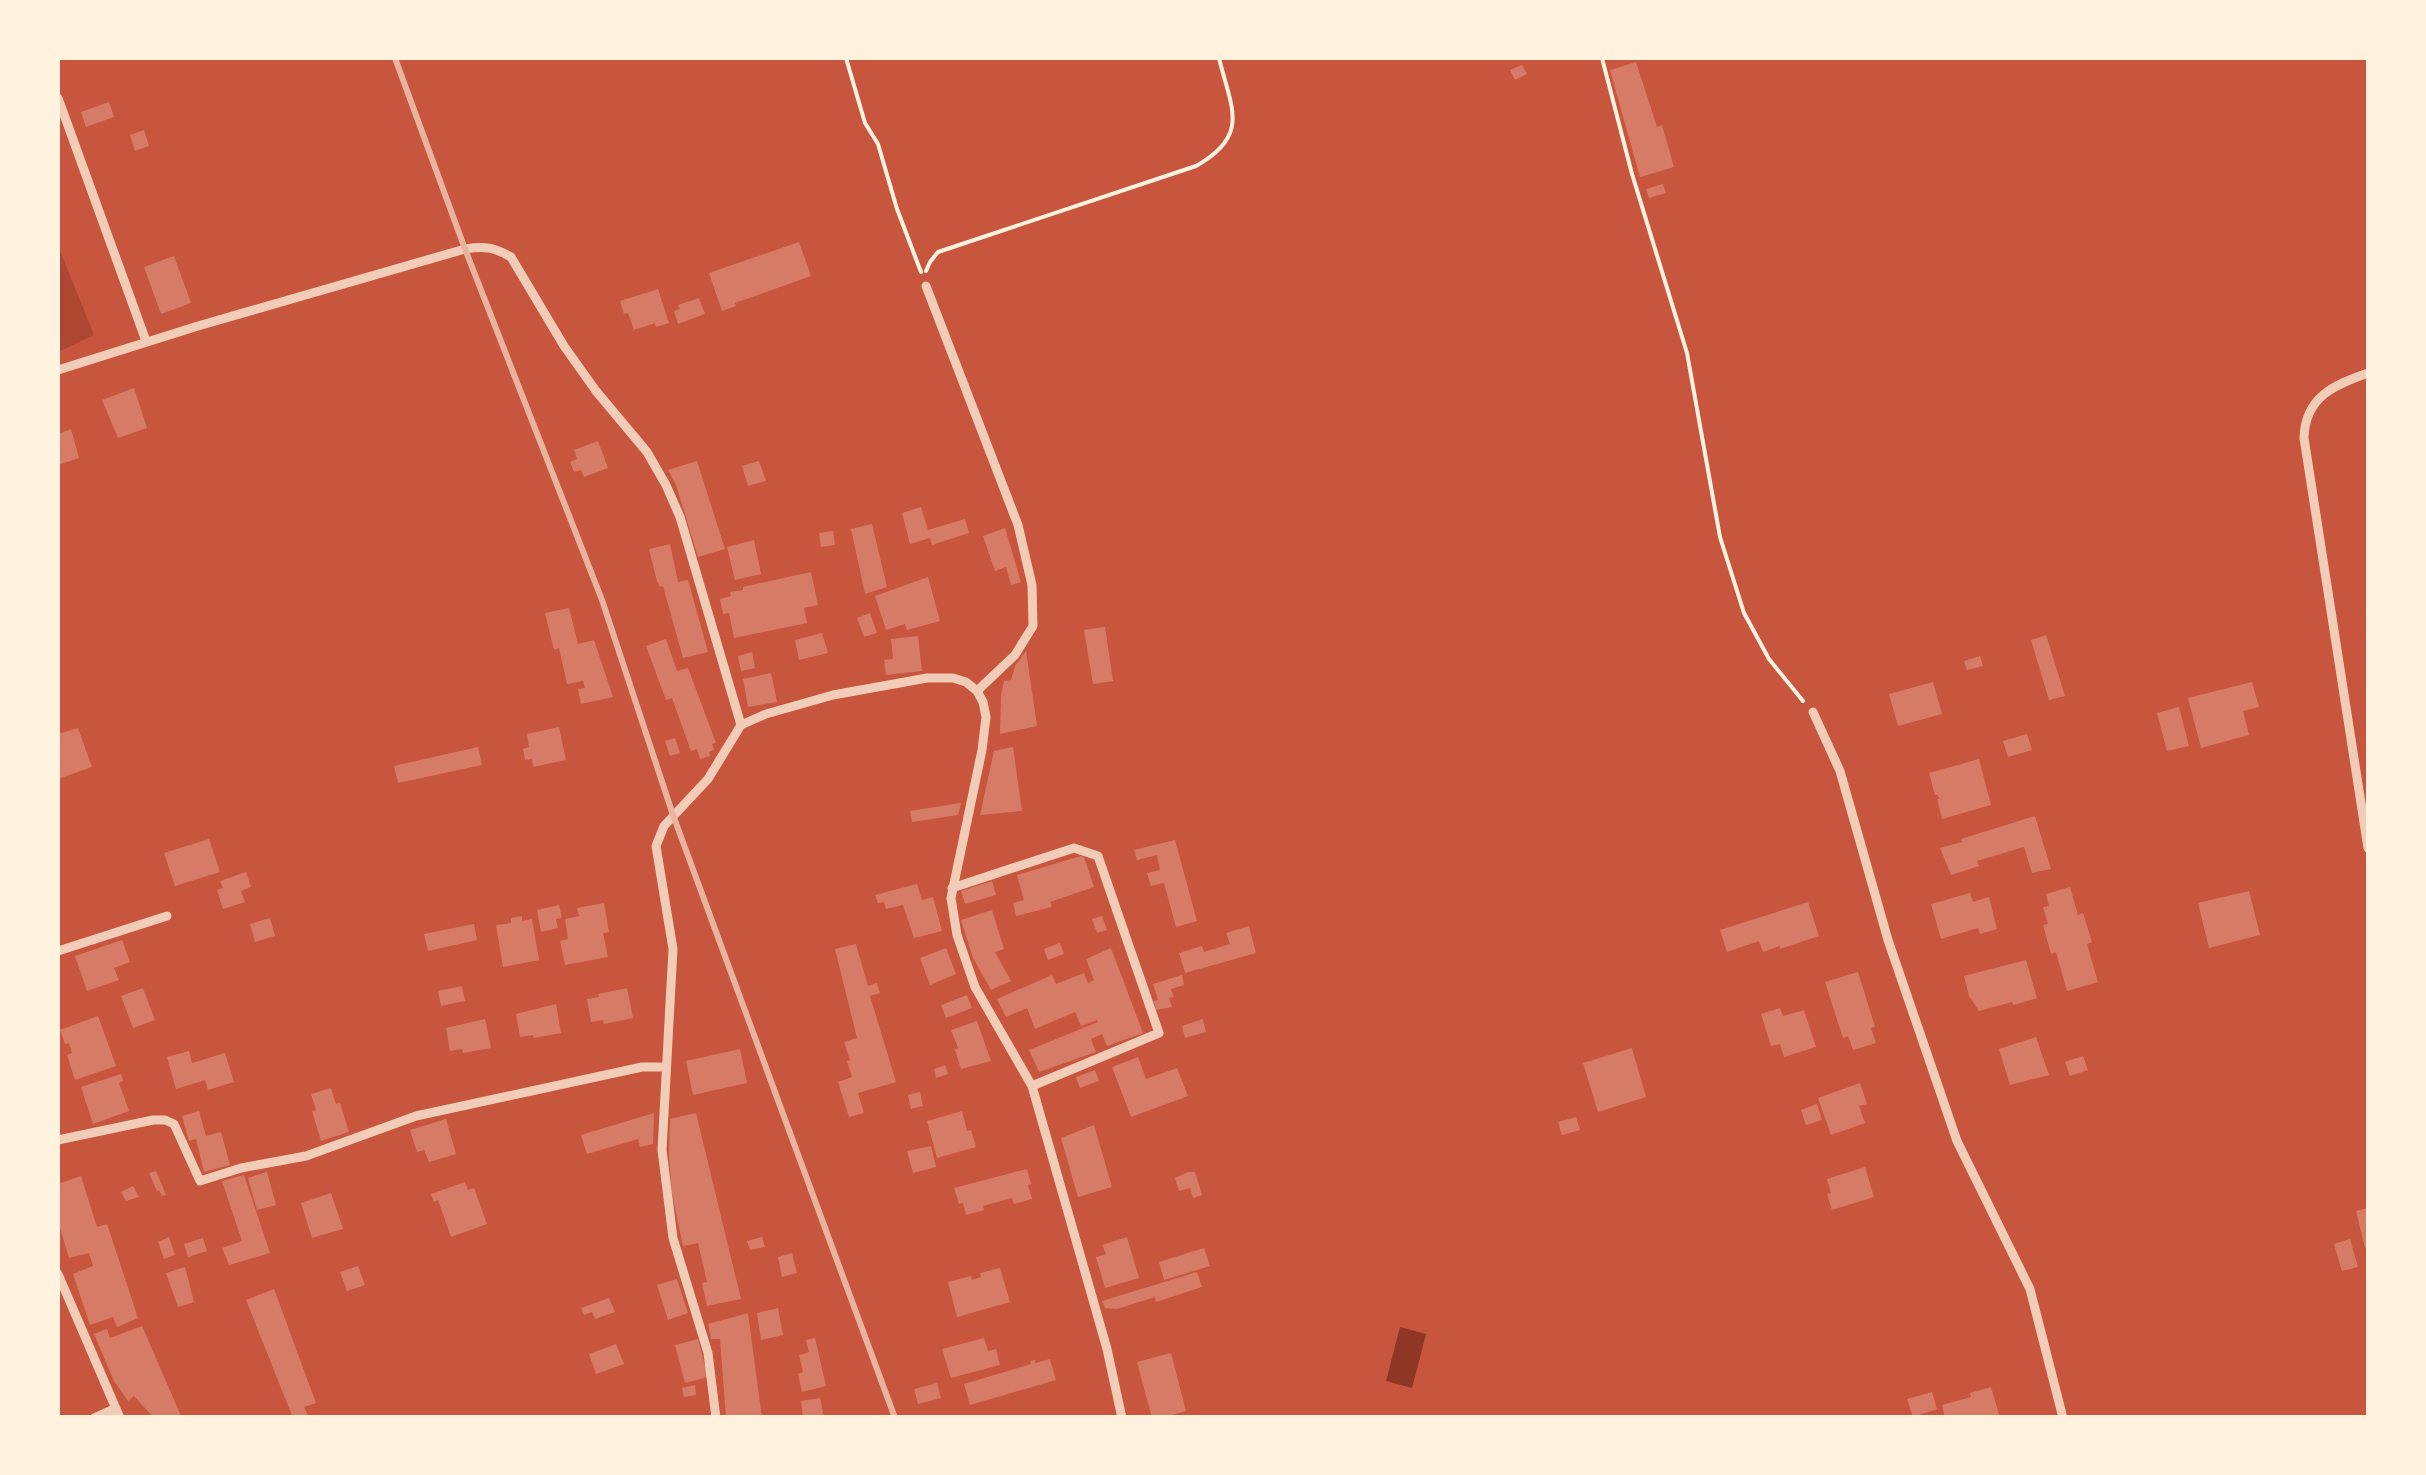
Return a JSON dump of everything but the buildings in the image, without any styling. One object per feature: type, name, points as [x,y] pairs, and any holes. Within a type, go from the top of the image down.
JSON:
[{"type":"street","points":[[58,98],[146,342]]},
{"type":"street","points":[[58,370],[465,249],[491,247],[511,257],[564,346],[648,452],[666,485],[680,518],[742,725]]},
{"type":"street","points":[[926,286],[1018,525],[1032,586],[1033,626],[1014,655],[977,691]]},
{"type":"street","points":[[2368,373],[2321,396],[2304,424],[2368,848]]},
{"type":"street","points":[[716,1418],[708,1353],[674,1238],[662,1150],[672,949],[656,846],[664,826],[708,779],[742,725],[834,694],[927,678],[966,682],[984,702],[982,750],[952,888],[957,935],[976,987],[1032,1086],[1107,1349],[1122,1418]]},
{"type":"street","points":[[1813,712],[1840,771],[1888,940],[1956,1140],[2030,1289],[2063,1418]]},
{"type":"street","points":[[952,888],[1074,848],[1098,856],[1159,1033],[1032,1086]]},
{"type":"street","points":[[58,951],[167,916]]},
{"type":"street","points":[[58,1140],[165,1120],[174,1124],[200,1181],[241,1168],[306,1156],[416,1116],[642,1067],[666,1067]]},
{"type":"street","points":[[58,1274],[118,1413],[94,1418]]},
{"type":"path","points":[[846,58],[865,122],[878,144],[896,209],[926,286]]},
{"type":"path","points":[[926,286],[925,274],[938,252],[1196,166],[1214,156],[1224,148],[1232,131],[1233,115],[1219,58]]},
{"type":"path","points":[[1602,58],[1632,174],[1687,352],[1720,537],[1739,598],[1768,659],[1813,712]]},
{"type":"shaded area","points":[[58,246],[94,335],[58,352]]},
{"type":"shaded area","points":[[1400,1327],[1426,1334],[1412,1388],[1386,1381]]},
{"type":"railway","points":[[395,58],[602,600],[673,815],[895,1418]]}]
